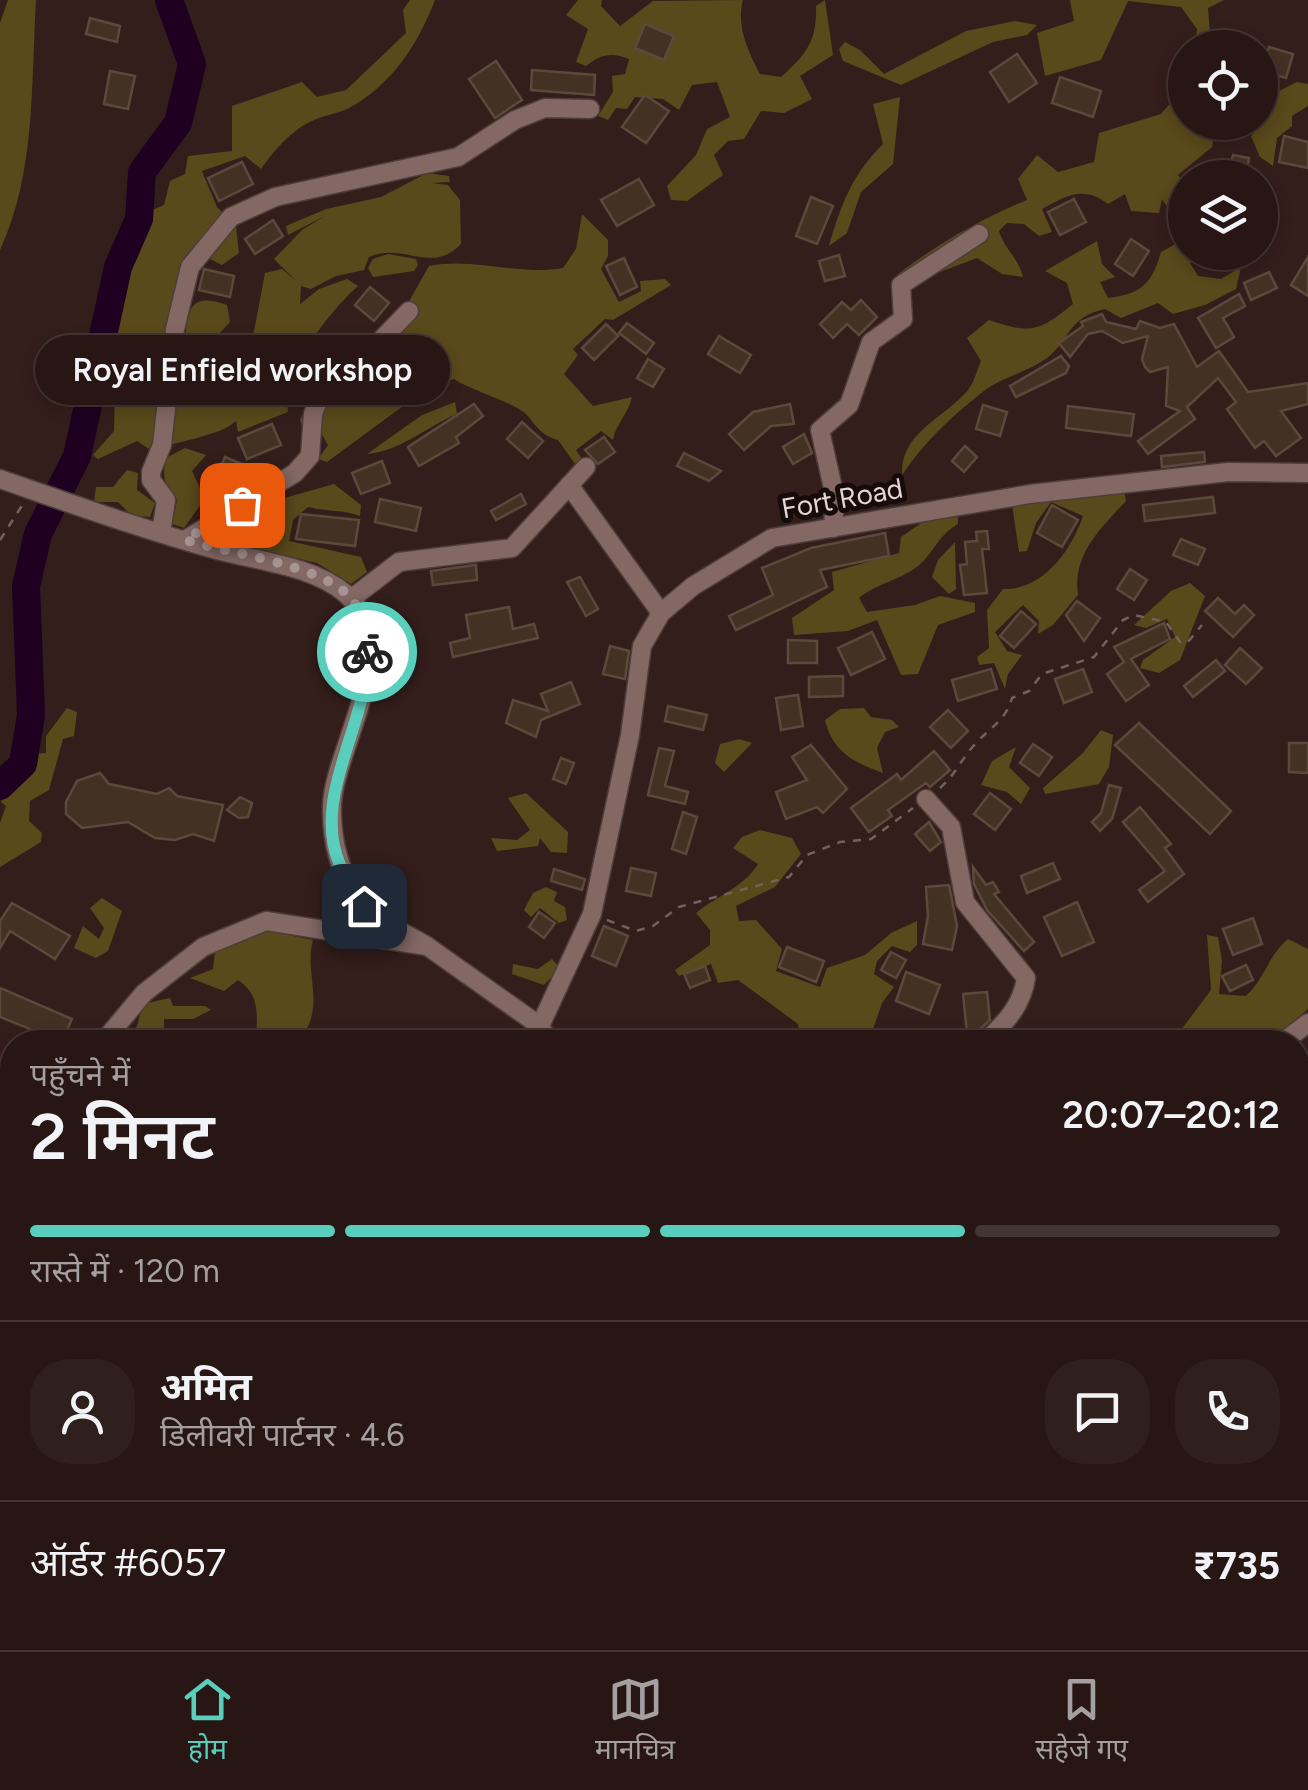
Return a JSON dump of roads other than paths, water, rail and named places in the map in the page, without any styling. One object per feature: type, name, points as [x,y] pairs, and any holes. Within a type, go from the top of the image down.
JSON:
[{"type":"street","points":[[162,533],[166,500],[151,480],[151,472],[162,445],[175,330],[190,266],[231,218],[275,197],[458,157],[515,120],[545,108],[590,109]]},
{"type":"street","points":[[833,528],[835,498],[820,430],[849,405],[871,342],[903,319],[901,285],[979,234]]},
{"type":"street","points":[[185,540],[295,474],[310,456],[314,414],[321,393],[356,366],[409,312]]},
{"type":"street","points":[[351,599],[398,562],[512,548],[586,467]]},
{"type":"street","name":"Fort Road","points":[[546,1030],[592,914],[630,735],[642,646],[661,612],[692,586],[772,538],[1030,494],[1228,472],[1308,473]]},
{"type":"street","points":[[0,479],[62,502],[328,582],[351,599],[366,630],[368,672],[361,713],[332,803],[338,863],[364,906],[427,946],[539,1030]]},
{"type":"street","points":[[569,485],[661,612]]},
{"type":"street","points":[[926,799],[951,828],[966,902],[1026,978],[1023,996],[998,1030]]},
{"type":"street","points":[[113,1030],[144,993],[202,947],[266,921],[427,946]]},
{"type":"waterway","points":[[0,786],[23,764],[31,715],[26,586],[38,534],[77,456],[118,267],[139,219],[142,172],[178,123],[192,64],[169,0]]},
{"type":"place","name":"Royal Enfield workshop","points":[[242,505]]}]
